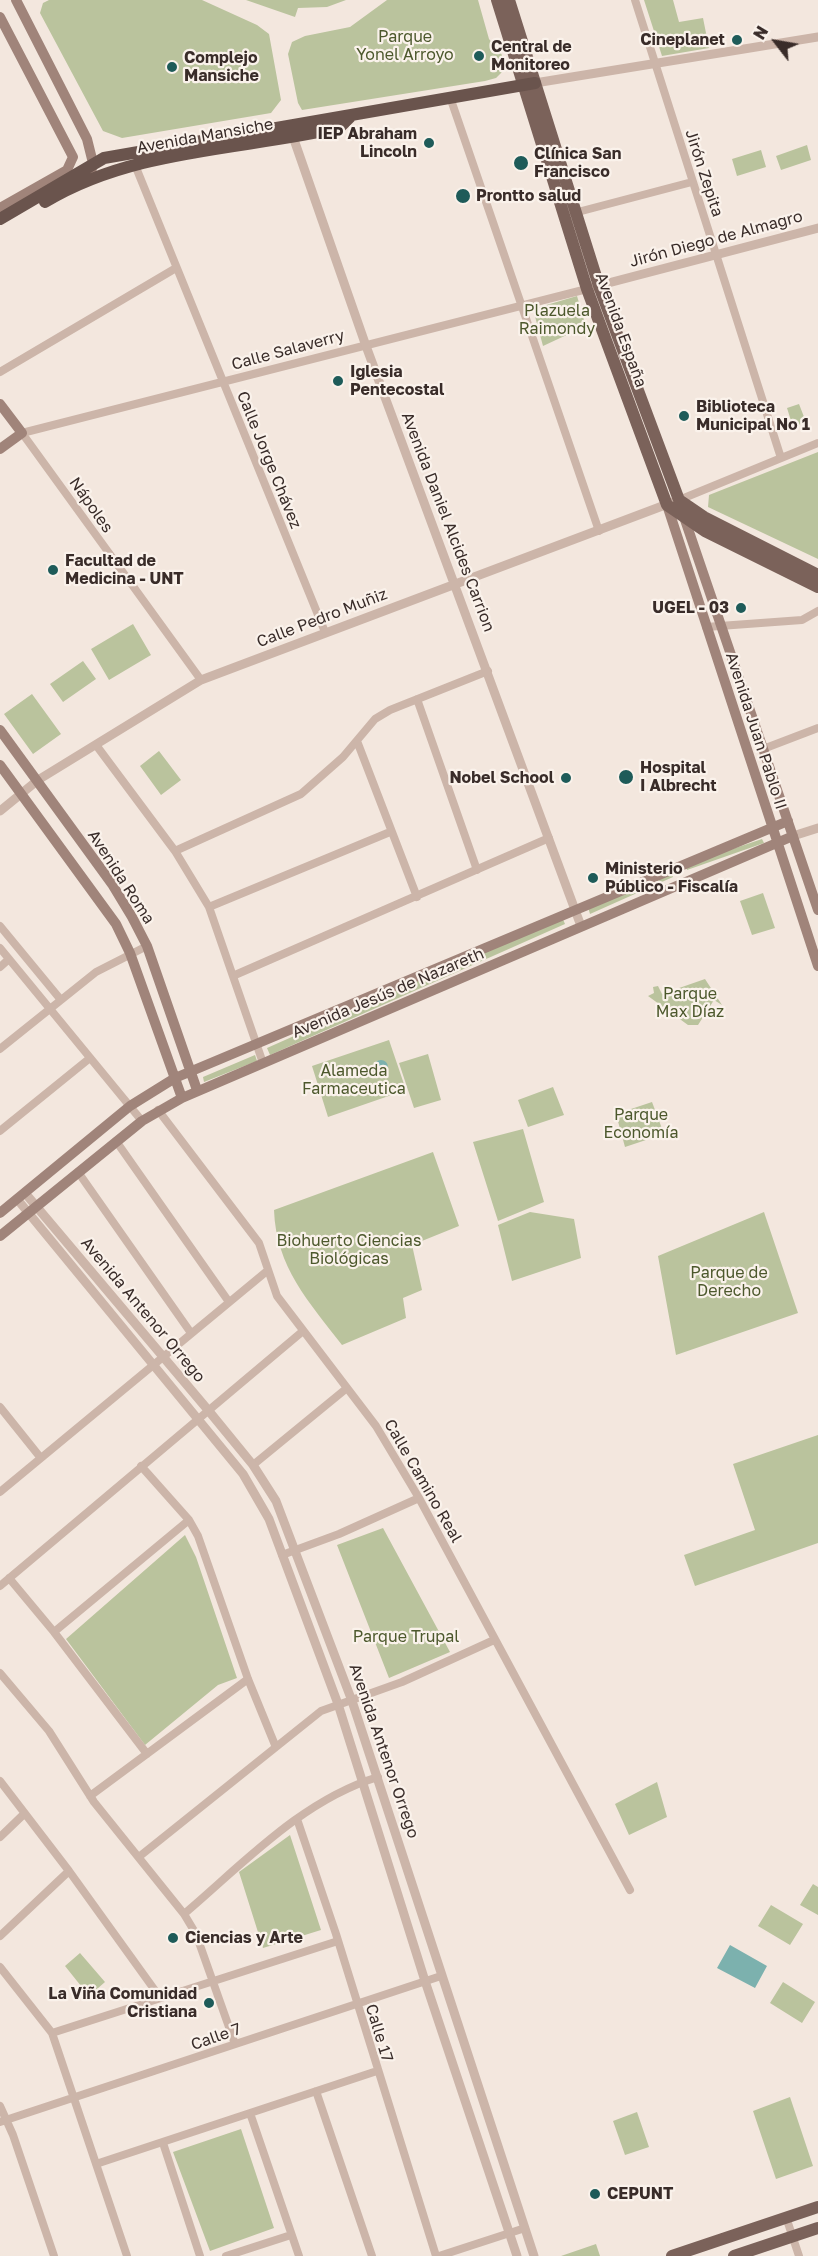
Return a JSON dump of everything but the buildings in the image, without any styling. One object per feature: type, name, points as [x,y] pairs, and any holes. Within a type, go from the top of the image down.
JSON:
[{"type":"highway","name":"Avenida Mansiche","points":[[0,229],[93,163],[104,158],[291,132],[339,128],[352,115],[529,84]]},
{"type":"highway","name":"Avenida Mansiche","points":[[0,219],[51,193],[90,178],[135,165],[291,132]]},
{"type":"main road","points":[[16,0],[87,139],[93,163],[90,178]]},
{"type":"main road","name":"Avenida España","points":[[497,0],[574,213],[593,287],[679,500]]},
{"type":"main road","name":"Avenida España","points":[[509,0],[529,84],[593,287],[667,506]]},
{"type":"main road","points":[[0,17],[74,157],[67,170],[0,208]]},
{"type":"main road","name":"Nápoles","points":[[0,404],[22,433]]},
{"type":"main road","name":"Calle Salaverry","points":[[0,449],[22,433]]},
{"type":"main road","points":[[679,500],[704,517],[818,575]]},
{"type":"main road","name":"Avenida Juan Pablo II","points":[[679,500],[818,910]]},
{"type":"main road","points":[[667,506],[685,520],[818,587]]},
{"type":"main road","name":"Avenida Juan Pablo II","points":[[667,506],[818,966]]},
{"type":"main road","points":[[720,669],[735,665]]},
{"type":"main road","name":"Avenida Roma","points":[[0,730],[112,884],[147,946],[197,1090]]},
{"type":"main road","name":"Avenida Roma","points":[[0,765],[95,892],[116,924],[130,953],[182,1098]]},
{"type":"main road","name":"Avenida Jesús de Nazareth","points":[[0,1213],[130,1107],[175,1078],[788,821]]},
{"type":"main road","name":"Avenida Jesús de Nazareth","points":[[0,1236],[142,1121],[197,1090],[793,836]]},
{"type":"main road","points":[[672,2256],[818,2207]]},
{"type":"main road","points":[[734,2256],[818,2228]]},
{"type":"street","name":"Jirón Zepita","points":[[634,0],[781,458]]},
{"type":"street","points":[[529,84],[818,37]]},
{"type":"street","points":[[450,97],[599,531]]},
{"type":"street","name":"Avenida Daniel Alcides Carrion","points":[[291,132],[366,346],[454,584],[489,671],[581,926]]},
{"type":"street","name":"Calle Jorge Chávez","points":[[135,165],[324,632]]},
{"type":"street","points":[[574,213],[692,182]]},
{"type":"street","name":"Jirón Diego de Almagro","points":[[593,287],[818,228]]},
{"type":"street","points":[[0,372],[176,268]]},
{"type":"street","name":"Calle Salaverry","points":[[22,433],[593,287]]},
{"type":"street","name":"Nápoles","points":[[22,433],[201,680]]},
{"type":"street","points":[[679,500],[818,443]]},
{"type":"street","name":"Calle Pedro Muñiz","points":[[0,811],[38,780],[201,680],[679,500]]},
{"type":"street","points":[[706,627],[802,620],[818,610]]},
{"type":"street","points":[[175,851],[301,794],[318,782],[375,719],[417,699],[489,671]]},
{"type":"street","points":[[417,699],[477,870]]},
{"type":"street","points":[[764,749],[818,728]]},
{"type":"street","points":[[357,741],[390,832],[417,897]]},
{"type":"street","points":[[96,745],[175,851],[209,907],[235,975],[263,1063]]},
{"type":"street","name":"Avenida Jesús de Nazareth","points":[[793,836],[818,828]]},
{"type":"street","points":[[209,907],[390,832]]},
{"type":"street","points":[[235,975],[549,838]]},
{"type":"street","points":[[0,926],[61,1000]]},
{"type":"street","points":[[0,1049],[96,972],[147,946]]},
{"type":"street","points":[[0,948],[142,1121]]},
{"type":"street","points":[[0,967],[9,959]]},
{"type":"street","points":[[0,1131],[90,1058]]},
{"type":"street","name":"Calle Camino Real","points":[[158,1110],[259,1243],[276,1296],[376,1426],[419,1498],[630,1890]]},
{"type":"street","points":[[116,1141],[229,1302]]},
{"type":"street","points":[[78,1172],[191,1333]]},
{"type":"street","name":"Avenida Antenor Orrego","points":[[21,1196],[108,1313],[243,1474],[269,1519],[338,1704],[364,1781],[425,1981],[517,2256]]},
{"type":"street","name":"Avenida Antenor Orrego","points":[[32,1210],[119,1304],[163,1356],[253,1465],[276,1501],[297,1549],[378,1776],[441,1976],[534,2256]]},
{"type":"street","points":[[0,1492],[267,1271]]},
{"type":"street","points":[[108,1313],[119,1304]]},
{"type":"street","points":[[0,1586],[303,1332]]},
{"type":"street","points":[[253,1465],[347,1388]]},
{"type":"street","points":[[0,1407],[40,1457]]},
{"type":"street","points":[[141,1466],[189,1520],[207,1555],[248,1679],[275,1745]]},
{"type":"street","points":[[282,1555],[339,1534],[419,1498]]},
{"type":"street","points":[[54,1632],[189,1520]]},
{"type":"street","points":[[9,1578],[54,1632],[147,1754]]},
{"type":"street","points":[[140,1856],[275,1745],[321,1711],[352,1701],[453,1660],[494,1640]]},
{"type":"street","points":[[0,1673],[49,1731],[90,1796],[184,1914],[196,1934],[214,1979],[234,2044]]},
{"type":"street","points":[[90,1796],[248,1679]]},
{"type":"street","points":[[184,1914],[297,1819],[329,1796],[378,1776]]},
{"type":"street","points":[[0,1781],[69,1871],[159,1996]]},
{"type":"street","points":[[0,1837],[24,1814]]},
{"type":"street","name":"Calle 17","points":[[297,1819],[438,2256]]},
{"type":"street","points":[[0,1936],[69,1871]]},
{"type":"street","points":[[52,2033],[159,1996],[338,1941]]},
{"type":"street","points":[[0,1967],[52,2033],[127,2256]]},
{"type":"street","name":"Calle 7","points":[[3,2121],[441,1976]]},
{"type":"street","points":[[96,2164],[377,2071]]},
{"type":"street","points":[[316,2091],[372,2256]]},
{"type":"street","points":[[0,2106],[3,2121],[54,2256]]},
{"type":"street","points":[[250,2113],[298,2256]]},
{"type":"street","points":[[163,2143],[200,2256]]},
{"type":"street","points":[[786,2217],[799,2256]]},
{"type":"street","points":[[438,2256],[525,2228]]},
{"type":"street","points":[[226,2256],[291,2235]]},
{"type":"green space","name":"Complejo Mansiche","points":[[49,0],[202,0],[257,25],[269,34],[281,100],[271,113],[122,138],[103,131],[40,13],[43,3]]},
{"type":"green space","points":[[246,0],[346,0],[327,7],[298,8],[295,17]]},
{"type":"green space","name":"Parque Yonel Arroyo","points":[[387,0],[478,0],[489,39],[502,55],[502,72],[496,78],[485,81],[302,110],[298,103],[288,54],[292,42],[305,36],[350,27]]},
{"type":"green space","points":[[644,0],[673,0],[679,22],[703,18],[709,48],[662,56]]},
{"type":"green space","points":[[807,145],[811,160],[781,170],[776,156]]},
{"type":"green space","points":[[761,150],[766,167],[737,176],[732,159]]},
{"type":"green space","name":"Plazuela Raimondy","points":[[577,296],[586,326],[543,346],[533,309]]},
{"type":"green space","points":[[799,404],[806,422],[793,427],[787,408]]},
{"type":"green space","points":[[818,452],[818,559],[708,507],[709,495]]},
{"type":"green space","points":[[133,624],[151,655],[109,680],[91,649]]},
{"type":"green space","points":[[83,661],[96,679],[63,702],[50,684]]},
{"type":"green space","points":[[32,694],[61,734],[33,754],[4,714]]},
{"type":"green space","points":[[159,751],[181,780],[161,795],[140,766]]},
{"type":"green space","points":[[762,839],[764,843],[687,870],[685,865]]},
{"type":"green space","points":[[672,871],[673,877],[590,914],[588,907]]},
{"type":"green space","points":[[763,893],[775,928],[752,935],[740,901]]},
{"type":"green space","points":[[562,917],[565,924],[270,1055],[267,1048]]},
{"type":"green space","name":"Parque Max Díaz","points":[[705,979],[722,1005],[714,1000],[698,1025],[688,1025],[648,996],[654,993],[653,987],[658,986],[662,994]]},
{"type":"green space","name":"Alameda Farmaceutica","points":[[389,1040],[406,1090],[328,1117],[312,1066]]},
{"type":"green space","points":[[428,1054],[441,1100],[414,1108],[399,1063]]},
{"type":"green space","points":[[255,1055],[257,1061],[204,1082],[203,1077]]},
{"type":"green space","points":[[553,1087],[564,1115],[528,1127],[518,1100]]},
{"type":"green space","name":"Parque Economía","points":[[652,1102],[664,1134],[625,1147],[616,1114]]},
{"type":"green space","points":[[523,1129],[544,1202],[498,1221],[473,1142]]},
{"type":"green space","name":"Biohuerto Ciencias Biológicas","points":[[433,1152],[459,1226],[412,1245],[422,1290],[403,1298],[406,1318],[342,1345],[296,1283],[281,1249],[274,1210]]},
{"type":"green space","points":[[530,1212],[574,1219],[581,1258],[512,1281],[498,1225]]},
{"type":"green space","name":"Parque de Derecho","points":[[764,1212],[798,1313],[676,1355],[658,1256]]},
{"type":"green space","points":[[818,1435],[818,1543],[695,1586],[684,1555],[755,1530],[733,1464]]},
{"type":"green space","name":"Parque Trupal","points":[[383,1528],[450,1652],[389,1678],[337,1545]]},
{"type":"green space","points":[[185,1535],[196,1557],[237,1678],[218,1685],[145,1745],[66,1639]]},
{"type":"green space","points":[[657,1782],[667,1817],[629,1835],[615,1804]]},
{"type":"green space","points":[[290,1835],[321,1930],[263,1948],[239,1872]]},
{"type":"green space","points":[[813,1884],[818,1887],[818,1915],[800,1905]]},
{"type":"green space","points":[[771,1905],[803,1924],[790,1945],[758,1926]]},
{"type":"green space","points":[[80,1953],[105,1982],[89,1996],[65,1966]]},
{"type":"green space","points":[[783,1982],[815,2002],[802,2023],[770,2003]]},
{"type":"green space","points":[[790,2097],[813,2166],[776,2179],[753,2111]]},
{"type":"green space","points":[[637,2112],[649,2147],[625,2155],[613,2121]]},
{"type":"green space","points":[[241,2129],[274,2228],[210,2251],[173,2152]]},
{"type":"green space","points":[[596,2244],[600,2256],[561,2256]]},
{"type":"water","points":[[381,1060],[386,1062],[388,1067],[386,1072],[381,1074],[376,1072],[374,1067],[376,1062]]},
{"type":"water","points":[[730,1945],[767,1966],[755,1988],[717,1968]]},
{"type":"place","name":"Cineplanet","points":[[737,40]]},
{"type":"place","name":"Central de Monitoreo","points":[[479,56]]},
{"type":"place","name":"Complejo Mansiche","points":[[172,67]]},
{"type":"place","name":"IEP Abraham Lincoln","points":[[429,143]]},
{"type":"place","name":"Clínica San Francisco","points":[[521,163]]},
{"type":"place","name":"Prontto salud","points":[[463,196]]},
{"type":"place","name":"Iglesia Pentecostal","points":[[338,381]]},
{"type":"place","name":"Biblioteca Municipal No 1","points":[[684,416]]},
{"type":"place","name":"Facultad de Medicina - UNT","points":[[53,570]]},
{"type":"place","name":"UGEL - 03","points":[[741,608]]},
{"type":"place","name":"Hospital I Albrecht","points":[[626,777]]},
{"type":"place","name":"Nobel School","points":[[566,778]]},
{"type":"place","name":"Ministerio Público - Fiscalía","points":[[593,878]]},
{"type":"place","name":"Ciencias y Arte","points":[[173,1938]]},
{"type":"place","name":"La Viña Comunidad Cristiana","points":[[209,2003]]},
{"type":"place","name":"CEPUNT","points":[[595,2194]]}]
